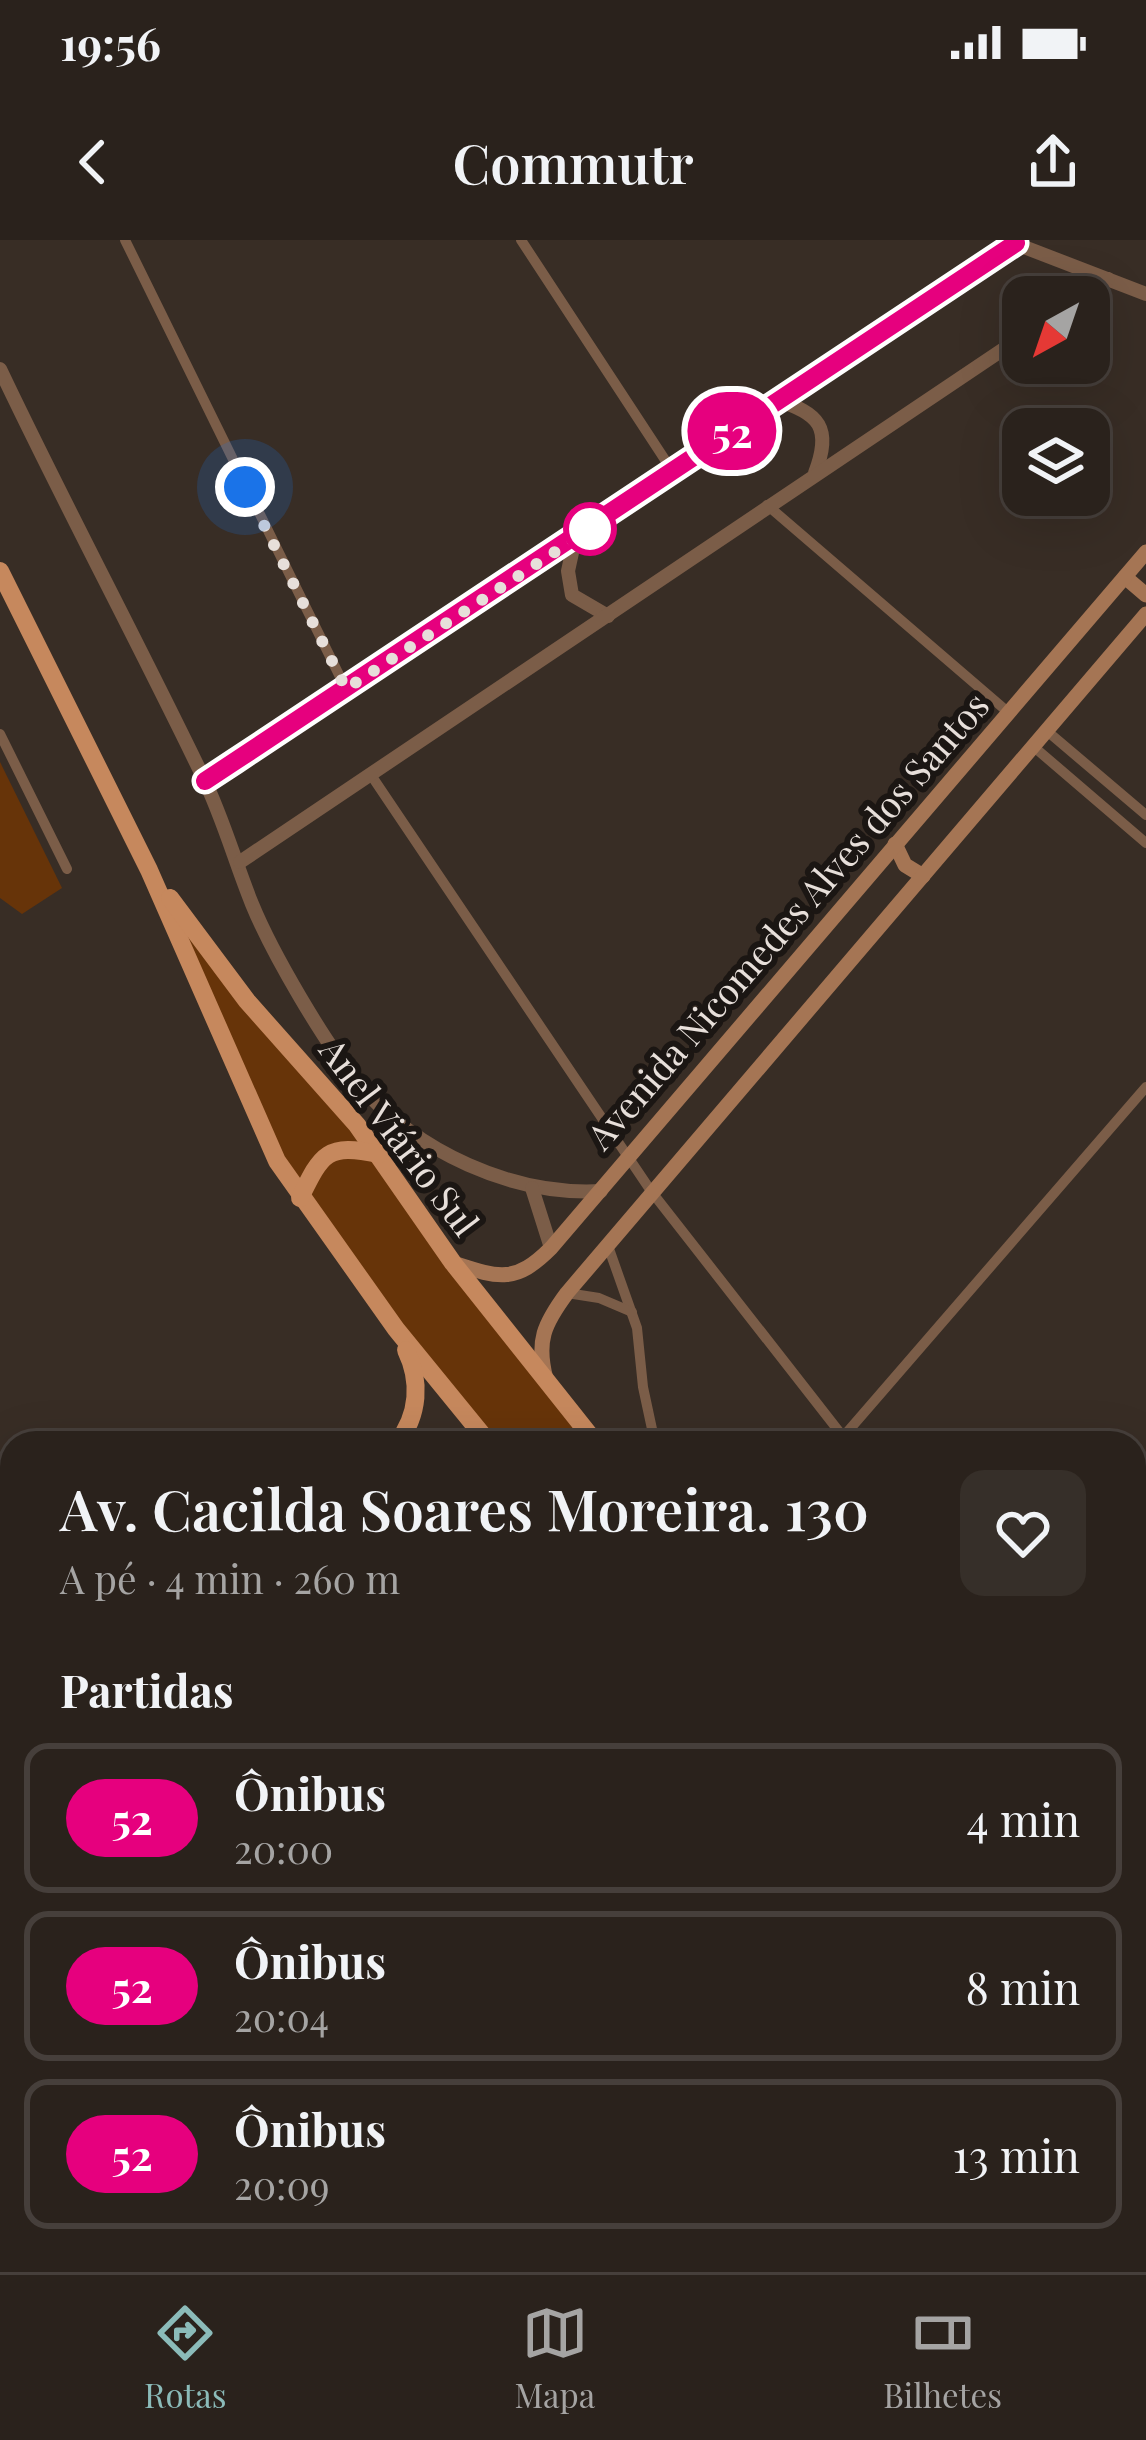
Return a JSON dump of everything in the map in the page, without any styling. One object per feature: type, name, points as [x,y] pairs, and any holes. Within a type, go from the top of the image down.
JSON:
[{"type":"main road","name":"Avenida Nicomedes Alves dos Santos","points":[[453,1262],[504,1276],[520,1273],[551,1248],[1146,552]]},
{"type":"main road","name":"Anel Viário Sul","points":[[0,571],[149,870],[254,1112],[300,1198],[396,1329],[479,1431]]},
{"type":"main road","points":[[1125,577],[1146,595]]},
{"type":"main road","name":"Avenida Nicomedes Alves dos Santos","points":[[548,1384],[539,1346],[541,1333],[567,1293],[1146,614]]},
{"type":"main road","points":[[895,844],[904,865],[923,876]]},
{"type":"main road","name":"Anel Viário Sul","points":[[149,870],[247,1001],[379,1154],[453,1262],[586,1431]]},
{"type":"main road","points":[[300,1198],[313,1171],[329,1153],[351,1148],[379,1154]]},
{"type":"main road","points":[[396,1329],[415,1371],[417,1391],[404,1431]]},
{"type":"street","points":[[125,240],[346,689]]},
{"type":"street","points":[[521,240],[673,472]]},
{"type":"street","points":[[205,781],[574,539],[1011,241],[1100,276]]},
{"type":"street","points":[[1110,280],[1146,294]]},
{"type":"street","points":[[240,862],[1002,350]]},
{"type":"street","points":[[0,368],[205,781],[263,928],[360,1086],[390,1115],[454,1158],[532,1188],[601,1191]]},
{"type":"street","points":[[776,400],[807,411],[817,420],[824,443],[815,473]]},
{"type":"street","points":[[767,505],[1010,713]]},
{"type":"street","points":[[574,539],[568,571],[572,595],[608,616]]},
{"type":"street","points":[[1047,730],[1146,815]]},
{"type":"street","points":[[0,734],[67,869]]},
{"type":"street","points":[[1034,747],[1146,843]]},
{"type":"street","points":[[371,775],[651,1191],[838,1431]]},
{"type":"street","points":[[853,1431],[1146,1087]]},
{"type":"street","points":[[532,1188],[551,1248]]},
{"type":"street","points":[[608,1246],[632,1312],[653,1431]]},
{"type":"street","points":[[567,1293],[599,1298],[632,1312]]},
{"type":"shaded area","points":[[0,762],[62,888],[22,914],[0,898]]},
{"type":"shaded area","points":[[149,870],[357,1125],[587,1431],[480,1431],[300,1198]]},
{"type":"bus line","name":"52","points":[[205,781],[1016,243]]},
{"type":"route","points":[[245,487],[346,689],[590,529]]}]
